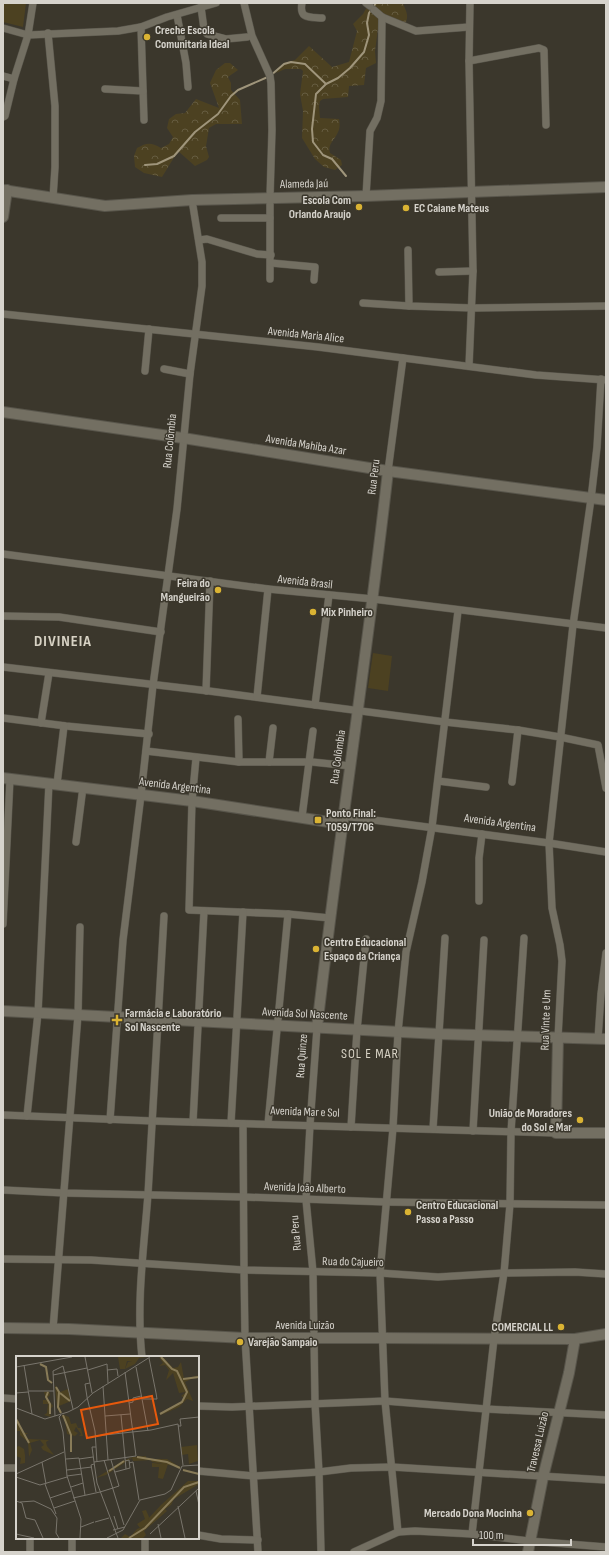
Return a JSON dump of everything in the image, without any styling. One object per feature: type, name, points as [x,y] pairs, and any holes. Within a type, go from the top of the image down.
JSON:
[{"type":"street","points":[[3,117],[28,35],[32,3]]},
{"type":"street","points":[[3,28],[28,35],[118,31],[141,27],[177,14],[216,3]]},
{"type":"street","points":[[244,3],[252,36],[270,76],[271,83],[272,130],[270,279]]},
{"type":"street","points":[[302,3],[301,12],[303,15],[306,17],[322,18]]},
{"type":"street","points":[[469,366],[473,308],[469,61],[470,3]]},
{"type":"street","points":[[370,6],[382,17],[416,31],[469,28]]},
{"type":"street","points":[[200,7],[204,29],[207,34],[226,39],[247,37]]},
{"type":"street","points":[[177,14],[186,63],[188,87]]},
{"type":"street","points":[[366,196],[370,131],[377,118],[381,101],[382,17]]},
{"type":"street","points":[[141,27],[144,120]]},
{"type":"street","points":[[48,33],[55,106],[55,167],[53,198]]},
{"type":"street","points":[[469,61],[539,48],[544,50],[546,125]]},
{"type":"street","points":[[3,76],[14,79]]},
{"type":"street","points":[[105,89],[143,91]]},
{"type":"street","name":"Alameda Jaú","points":[[5,190],[106,206],[192,200],[270,197],[366,196],[606,187]]},
{"type":"street","points":[[3,217],[5,190]]},
{"type":"street","name":"Rua Colômbia","points":[[110,1120],[123,940],[149,734],[153,685],[169,576],[190,374],[203,273],[192,200]]},
{"type":"street","points":[[221,218],[270,218]]},
{"type":"street","points":[[199,240],[207,239],[257,254],[271,255]]},
{"type":"street","points":[[408,250],[409,306]]},
{"type":"street","points":[[271,264],[315,267],[314,280]]},
{"type":"street","points":[[439,272],[473,271]]},
{"type":"street","points":[[363,303],[473,308],[606,306]]},
{"type":"street","name":"Avenida Maria Alice","points":[[3,314],[318,347],[536,375],[603,380]]},
{"type":"street","points":[[145,371],[149,329]]},
{"type":"street","name":"Rua Peru","points":[[373,599],[403,358]]},
{"type":"street","points":[[164,369],[190,374]]},
{"type":"street","name":"Rua Vinte e Um","points":[[556,1133],[558,1038],[562,961],[552,908],[549,843],[573,625],[591,499],[603,380]]},
{"type":"street","name":"Avenida Mahiba Azar","points":[[3,412],[183,438],[518,490],[606,500]]},
{"type":"street","name":"Avenida Brasil","points":[[3,554],[268,589],[373,599],[458,611],[606,628]]},
{"type":"street","points":[[206,691],[210,581]]},
{"type":"street","points":[[257,697],[268,589]]},
{"type":"street","points":[[315,705],[329,595]]},
{"type":"street","name":"Rua Colômbia","points":[[330,918],[373,599]]},
{"type":"street","points":[[398,1532],[385,1401],[380,1274],[393,1128],[398,1032],[409,938],[422,882],[432,827],[458,611]]},
{"type":"street","points":[[3,616],[59,617],[161,632]]},
{"type":"street","points":[[3,667],[257,697],[560,736],[598,746],[606,788]]},
{"type":"street","points":[[41,723],[49,673]]},
{"type":"street","points":[[3,718],[64,726],[149,734]]},
{"type":"street","points":[[238,719],[239,762]]},
{"type":"street","points":[[27,1116],[38,1013],[53,784],[64,726]]},
{"type":"street","points":[[270,762],[272,728]]},
{"type":"street","points":[[512,782],[518,730]]},
{"type":"street","points":[[302,817],[313,731]]},
{"type":"street","points":[[146,751],[239,762],[308,762],[351,766]]},
{"type":"street","points":[[196,758],[192,801],[189,910],[288,914],[330,918]]},
{"type":"street","points":[[3,924],[7,778]]},
{"type":"street","name":"Avenida Argentina","points":[[7,778],[192,801],[302,817],[432,827],[606,852]]},
{"type":"street","points":[[438,781],[486,788]]},
{"type":"street","points":[[76,842],[83,787]]},
{"type":"street","points":[[479,901],[479,858],[482,834]]},
{"type":"street","points":[[193,1122],[204,911]]},
{"type":"street","points":[[231,1123],[243,912]]},
{"type":"street","points":[[268,1124],[288,914]]},
{"type":"street","points":[[142,1356],[139,1332],[142,1264],[153,1121],[164,916]]},
{"type":"street","name":"Rua Quinze","points":[[310,1125],[317,1028],[330,918]]},
{"type":"street","points":[[54,1329],[78,1015],[80,927]]},
{"type":"street","points":[[433,1129],[444,938]]},
{"type":"street","points":[[472,1534],[494,1339],[504,1273],[510,1204],[511,1132],[524,938]]},
{"type":"street","points":[[350,1127],[357,1030],[366,939]]},
{"type":"street","points":[[473,1131],[484,940]]},
{"type":"street","points":[[602,1039],[601,994],[606,953]]},
{"type":"street","name":"Avenida Sol Nascente","points":[[3,1011],[439,1034],[602,1039]]},
{"type":"street","name":"Avenida Mar e Sol","points":[[3,1115],[110,1120],[473,1131],[606,1133]]},
{"type":"street","points":[[243,1124],[246,1338],[258,1552]]},
{"type":"street","name":"Rua Peru","points":[[310,1125],[306,1200],[312,1272],[315,1403],[319,1472],[321,1552]]},
{"type":"street","name":"Avenida João Alberto","points":[[3,1190],[148,1196],[244,1197],[386,1202],[606,1205]]},
{"type":"street","name":"Rua do Cajueiro","points":[[3,1259],[60,1259],[244,1270],[438,1277],[504,1273],[575,1272],[606,1274]]},
{"type":"street","name":"Avenida Luizão","points":[[3,1328],[139,1332],[246,1338],[575,1339],[606,1334]]},
{"type":"street","name":"Travessa Luizão","points":[[528,1552],[543,1476],[569,1374],[575,1339]]},
{"type":"street","points":[[3,1398],[16,1399]]},
{"type":"street","points":[[199,1406],[250,1407],[385,1401],[486,1409],[606,1415]]},
{"type":"street","points":[[199,1471],[254,1476],[319,1472],[351,1468],[392,1467],[606,1480]]},
{"type":"street","points":[[3,1468],[16,1468]]},
{"type":"street","points":[[354,1552],[398,1532],[429,1531],[606,1547]]},
{"type":"street","points":[[199,1535],[221,1539],[258,1540]]},
{"type":"street","points":[[30,1539],[30,1552]]},
{"type":"street","points":[[72,1539],[72,1552]]},
{"type":"street","points":[[145,1539],[145,1552]]},
{"type":"green space","points":[[3,3],[26,3],[23,27],[3,22]]},
{"type":"green space","points":[[369,3],[403,3],[407,13],[407,18],[405,24],[385,15],[379,21],[375,51],[376,63],[366,68],[364,85],[349,86],[348,97],[323,99],[320,101],[320,118],[339,119],[339,131],[329,150],[330,153],[341,160],[342,165],[335,170],[324,167],[315,159],[302,138],[303,111],[300,94],[303,71],[301,69],[285,69],[276,73],[284,63],[295,60],[309,46],[332,67],[349,62],[357,31],[353,24],[363,14]]},
{"type":"green space","points":[[225,63],[230,63],[238,70],[228,77],[231,83],[231,90],[240,100],[242,124],[216,124],[209,128],[206,146],[209,157],[207,160],[195,166],[178,151],[162,177],[144,173],[135,167],[134,156],[137,148],[149,144],[161,148],[169,144],[173,137],[167,128],[169,119],[176,114],[185,113],[196,99],[219,108],[210,83],[216,70]]},
{"type":"green space","points":[[373,653],[392,656],[388,691],[368,688]]},
{"type":"waterway","points":[[346,176],[332,159],[323,155],[313,142],[312,129],[316,94],[326,84],[338,78],[350,68],[364,52],[369,35],[367,23],[369,13],[376,3]]},
{"type":"waterway","points":[[145,165],[157,164],[174,156],[195,132],[218,114],[231,96],[238,90],[270,76],[284,64],[291,62],[305,64],[326,84]]},
{"type":"place","name":"Creche Escola Comunitaria Ideal","points":[[147,37]]},
{"type":"place","name":"Escola Com Orlando Araujo","points":[[359,207]]},
{"type":"place","name":"EC Caiane Mateus","points":[[406,208]]},
{"type":"place","name":"Feira do Mangueirão","points":[[218,590]]},
{"type":"place","name":"Mix Pinheiro","points":[[313,612]]},
{"type":"place","name":"Ponto Final: T059/T706","points":[[318,820]]},
{"type":"place","name":"Centro Educacional Espaço da Criança","points":[[316,949]]},
{"type":"place","name":"Farmácia e Laboratório Sol Nascente","points":[[117,1020]]},
{"type":"place","name":"União de Moradores do Sol e Mar","points":[[580,1120]]},
{"type":"place","name":"Centro Educacional Passo a Passo","points":[[408,1212]]},
{"type":"place","name":"COMERCIAL LL","points":[[561,1327]]},
{"type":"place","name":"Varejão Sampaio","points":[[240,1342]]},
{"type":"place","name":"Mercado Dona Mocinha","points":[[530,1513]]},
{"type":"district","name":"DIVINEIA","points":[[63,641]]},
{"type":"district","name":"SOL E MAR","points":[[370,1053]]}]
